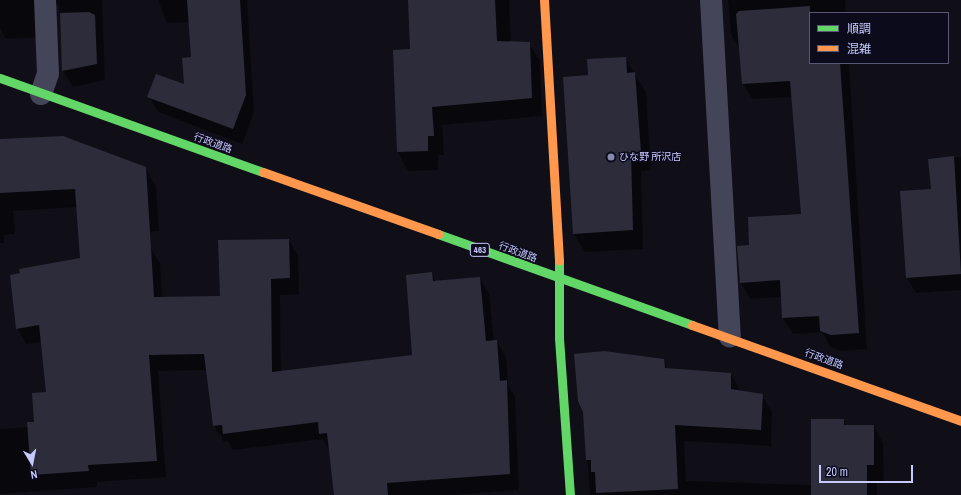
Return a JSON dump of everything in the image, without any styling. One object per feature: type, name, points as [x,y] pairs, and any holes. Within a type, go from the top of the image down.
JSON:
[{"type":"main road","points":[[544,0],[560,278],[558,317],[570,495]]},
{"type":"main road","name":"行政道路","points":[[0,78],[41,94],[560,278],[730,336],[961,421]]},
{"type":"street","points":[[41,94],[48,68],[45,0]]},
{"type":"street","points":[[711,0],[730,336]]},
{"type":"building","points":[[187,0],[240,0],[246,95],[233,129],[147,97],[156,74],[184,84],[182,58],[191,57]]},
{"type":"building","points":[[408,0],[495,0],[497,41],[530,42],[532,98],[432,107],[434,136],[428,136],[428,151],[397,152],[393,50],[410,49]]},
{"type":"building","points":[[810,6],[809,64],[840,64],[859,333],[831,335],[820,331],[819,316],[782,318],[780,280],[740,283],[737,246],[749,245],[748,217],[801,214],[790,81],[742,84],[736,14],[739,11]]},
{"type":"building","points":[[89,12],[95,15],[97,64],[62,71],[60,13]]},
{"type":"building","points":[[626,57],[627,73],[635,72],[641,152],[631,152],[633,230],[573,234],[563,77],[588,75],[587,59]]},
{"type":"building","points":[[63,136],[146,167],[154,297],[220,296],[218,240],[289,239],[290,278],[271,279],[272,372],[412,355],[406,275],[432,272],[433,281],[480,277],[486,341],[497,340],[500,381],[507,380],[510,474],[387,483],[388,495],[334,495],[327,433],[319,434],[318,422],[223,434],[222,425],[213,426],[204,354],[149,355],[157,461],[88,465],[89,471],[31,475],[27,422],[34,422],[32,393],[46,392],[39,325],[16,329],[10,275],[20,273],[19,269],[80,258],[75,189],[0,193],[0,139]]},
{"type":"building","points":[[954,156],[961,274],[906,278],[900,191],[931,189],[928,159]]},
{"type":"building","points":[[604,351],[664,359],[665,368],[731,373],[731,389],[763,394],[761,430],[675,425],[678,489],[596,493],[595,472],[591,472],[591,460],[586,460],[583,412],[578,401],[574,354]]},
{"type":"building","points":[[811,419],[844,419],[844,425],[874,425],[874,465],[867,465],[867,495],[811,495]]},
{"type":"traffic: fast","points":[[0,78],[263,172]]},
{"type":"traffic: fast","points":[[438,234],[692,325]]},
{"type":"traffic: fast","points":[[559,261],[559,338],[570,495]]},
{"type":"traffic: slow","points":[[544,0],[559,261]]},
{"type":"traffic: slow","points":[[263,172],[438,234]]},
{"type":"traffic: slow","points":[[692,325],[961,421]]},
{"type":"place","name":"ひな野 所沢店","points":[[611,157]]}]
